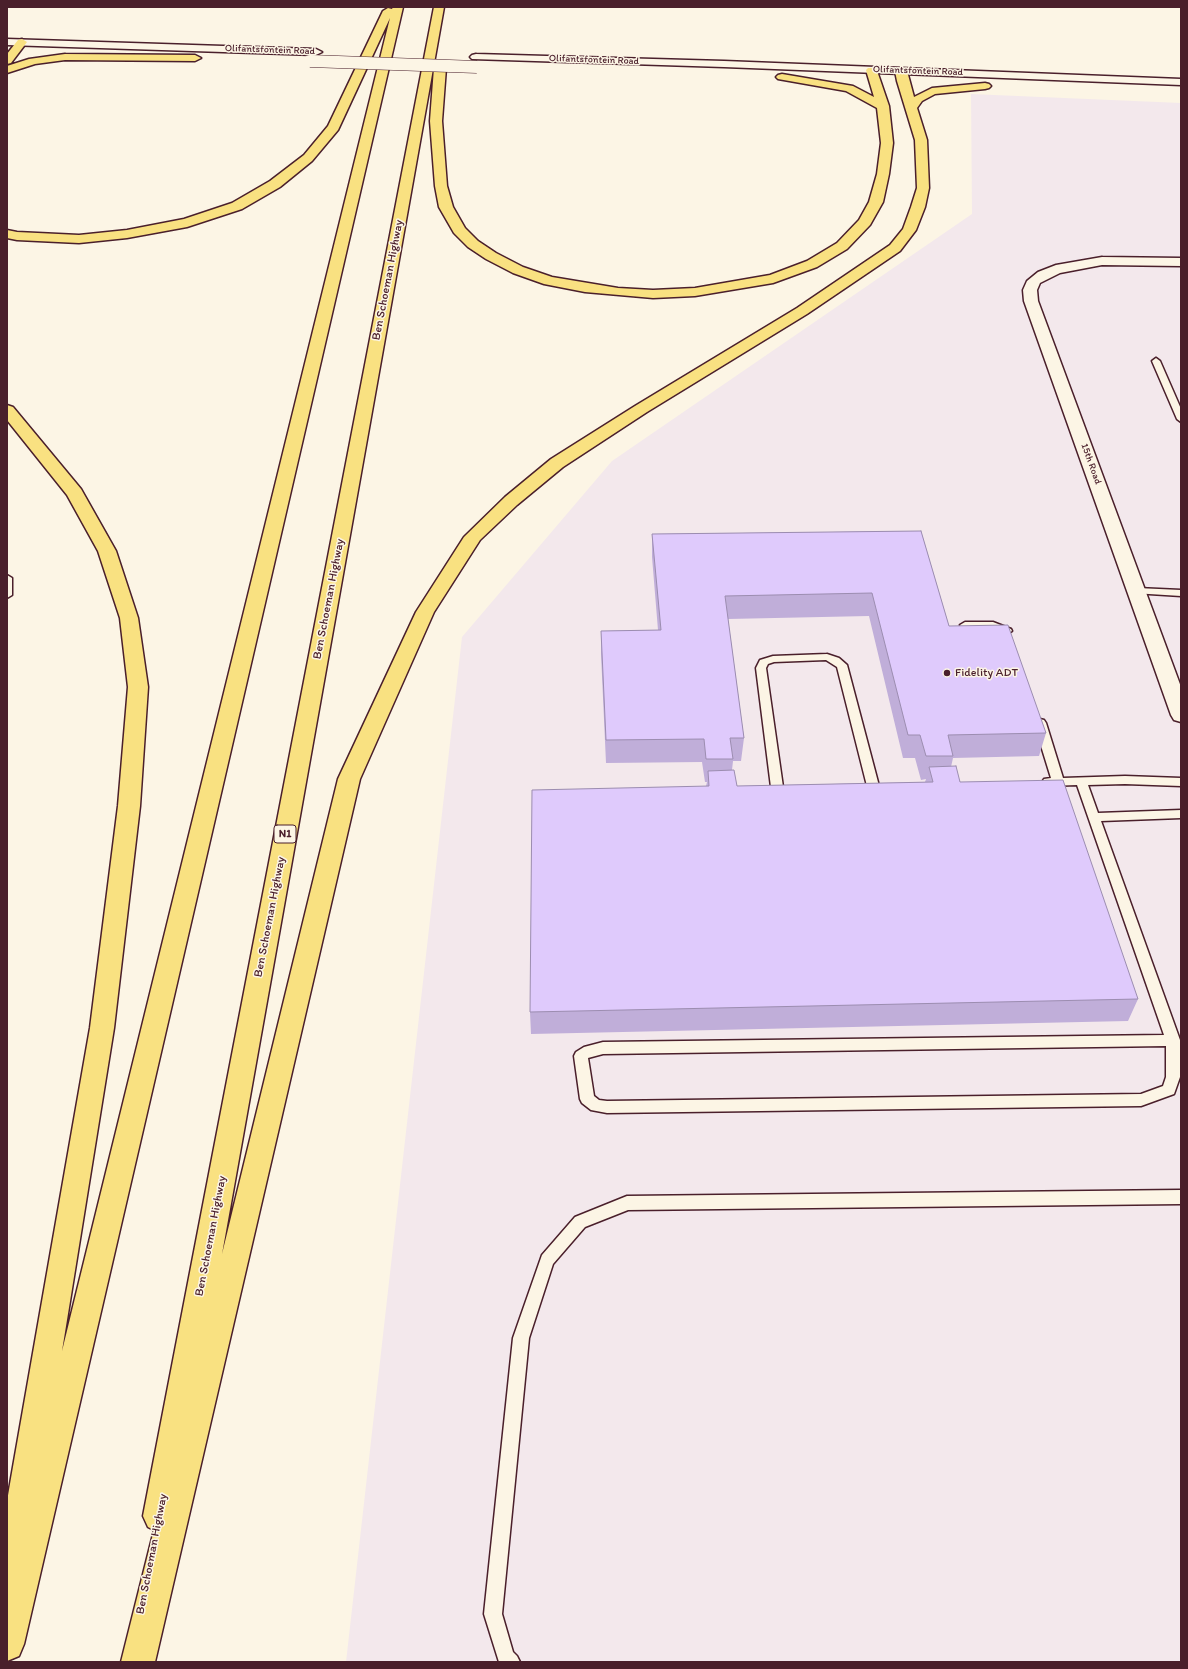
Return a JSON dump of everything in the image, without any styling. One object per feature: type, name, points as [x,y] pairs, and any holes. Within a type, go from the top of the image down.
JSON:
[{"type":"highway","points":[[7,234],[17,236],[79,238],[127,234],[194,220],[237,206],[275,184],[308,158],[334,127],[389,7]]},
{"type":"highway","points":[[7,1644],[398,7]]},
{"type":"highway","name":"Ben Schoeman Highway","points":[[132,1662],[439,7]]},
{"type":"highway","points":[[444,7],[436,121],[441,186],[446,207],[459,230],[473,244],[491,256],[518,270],[550,281],[585,288],[653,294],[695,292],[773,279],[812,264],[842,246],[865,222],[876,202],[883,174],[887,143],[883,106],[873,75]]},
{"type":"highway","points":[[9,54],[22,42]]},
{"type":"highway","points":[[7,70],[34,61],[65,57],[195,58]]},
{"type":"highway","points":[[138,1662],[349,779],[425,612],[473,537],[511,501],[557,464],[641,409],[802,311],[895,248],[909,230],[918,207],[923,188],[921,140],[902,76]]},
{"type":"highway","points":[[782,77],[848,88],[883,106]]},
{"type":"highway","points":[[912,107],[918,99],[932,91],[986,86]]},
{"type":"highway","points":[[7,410],[75,492],[107,551],[129,618],[138,687],[129,806],[102,1028],[7,1592]]},
{"type":"main road","name":"Olifantsfontein Road","points":[[7,42],[476,62],[902,76],[1181,82]]},
{"type":"main road","name":"Olifantsfontein Road","points":[[9,54],[195,58],[313,56]]},
{"type":"main road","name":"Olifantsfontein Road","points":[[476,62],[782,77],[873,75]]},
{"type":"main road","name":"Olifantsfontein Road","points":[[902,76],[986,86],[1181,89]]},
{"type":"main road","name":"15th Road","points":[[1181,262],[1102,261],[1056,269],[1034,281],[1030,290],[1031,301],[1181,716]]},
{"type":"lane","points":[[1156,361],[1181,419]]},
{"type":"lane","points":[[7,578],[7,595]]},
{"type":"lane","points":[[1137,591],[1181,593]]},
{"type":"lane","points":[[952,626],[993,625],[1009,632],[1013,642]]},
{"type":"lane","points":[[762,788],[781,787],[761,668],[764,662],[773,659],[828,657],[836,660],[842,665],[869,786],[888,786]]},
{"type":"lane","points":[[1037,714],[1058,781]]},
{"type":"lane","points":[[1081,781],[1095,816],[1173,1040],[1173,1077],[1169,1090],[1141,1100],[608,1107],[596,1106],[587,1099],[581,1056],[589,1051],[602,1048],[1173,1040]]},
{"type":"lane","points":[[1034,782],[1181,782]]},
{"type":"lane","points":[[1095,816],[1181,814]]},
{"type":"lane","points":[[511,1662],[506,1657],[493,1614],[521,1338],[547,1260],[580,1222],[627,1203],[1181,1197]]},
{"type":"shaded area","points":[[971,94],[1181,103],[1181,1662],[346,1662],[462,637],[612,461],[972,214]]},
{"type":"building","name":"Fidelity ADT","points":[[921,531],[949,626],[1008,625],[1046,733],[948,735],[953,756],[926,756],[920,735],[908,735],[872,593],[725,596],[744,738],[730,738],[733,759],[706,759],[704,739],[606,740],[601,631],[661,630],[652,534]]},
{"type":"building","points":[[956,766],[960,782],[1063,780],[1138,999],[530,1012],[532,790],[709,786],[708,771],[734,770],[737,786],[933,782],[929,767]]},
{"type":"place","name":"Fidelity ADT","points":[[947,673]]}]
